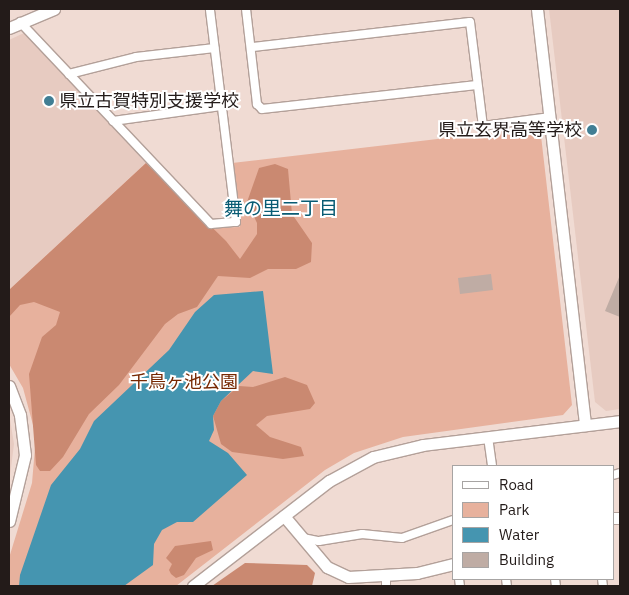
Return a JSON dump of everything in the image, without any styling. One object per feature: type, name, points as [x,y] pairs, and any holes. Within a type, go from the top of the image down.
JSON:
[{"type":"street","points":[[9,28],[54,9]]},
{"type":"street","points":[[20,22],[211,224],[236,222],[210,9]]},
{"type":"street","points":[[246,9],[253,47],[257,104],[266,110],[477,85]]},
{"type":"street","points":[[537,9],[585,425]]},
{"type":"street","points":[[253,47],[470,22],[483,126],[550,117]]},
{"type":"street","points":[[69,74],[136,57],[214,48]]},
{"type":"street","points":[[113,121],[221,106]]},
{"type":"street","points":[[9,386],[20,415],[24,455],[9,522]]},
{"type":"street","points":[[193,586],[329,480],[372,457],[401,448],[620,421]]},
{"type":"street","points":[[488,437],[492,465]]},
{"type":"street","points":[[284,516],[316,556],[336,573],[348,577],[386,581],[452,564]]},
{"type":"street","points":[[301,537],[319,541],[362,534],[402,538],[452,520]]},
{"type":"shaded area","name":"県立玄界高等学校","points":[[549,9],[620,9],[620,409],[606,411],[595,402]]},
{"type":"shaded area","name":"県立古賀特別支援学校","points":[[24,33],[146,163],[9,290],[9,40]]},
{"type":"shaded area","points":[[146,163],[226,241],[240,259],[257,234],[257,223],[247,202],[259,168],[275,164],[288,169],[292,214],[312,243],[311,262],[296,269],[268,269],[250,278],[218,276],[197,307],[178,314],[165,324],[119,385],[89,414],[63,457],[50,471],[40,471],[36,465],[29,374],[42,337],[56,325],[60,312],[34,302],[20,305],[9,317],[9,290]]},
{"type":"shaded area","points":[[285,377],[307,385],[315,403],[310,409],[267,416],[256,425],[270,437],[301,447],[304,456],[283,459],[232,452],[221,444],[213,416],[221,401],[239,386],[253,387]]},
{"type":"shaded area","points":[[9,413],[14,444],[9,484]]},
{"type":"shaded area","points":[[211,541],[213,550],[196,558],[184,575],[176,578],[171,574],[169,570],[172,564],[166,558],[175,546]]},
{"type":"shaded area","points":[[245,563],[307,565],[315,573],[312,586],[212,586]]},
{"type":"green space","name":"千鳥ヶ池公園","points":[[540,127],[572,405],[563,415],[403,437],[354,453],[325,470],[176,586],[9,586],[9,558],[32,483],[36,436],[23,388],[9,364],[9,290],[146,163],[210,228],[240,227],[232,163]]},
{"type":"water","points":[[263,291],[273,374],[253,371],[221,401],[213,416],[214,430],[209,441],[228,453],[247,475],[193,522],[177,522],[162,530],[154,544],[153,565],[124,586],[19,586],[20,575],[51,485],[80,449],[94,421],[169,350],[195,312],[214,295]]},
{"type":"building","points":[[491,274],[493,290],[460,294],[458,278]]},
{"type":"building","points":[[620,275],[620,317],[605,311]]},
{"type":"place","name":"県立古賀特別支援学校","points":[[49,101]]},
{"type":"place","name":"県立玄界高等学校","points":[[592,130]]},
{"type":"district","name":"舞の里二丁目","points":[[281,209]]}]
